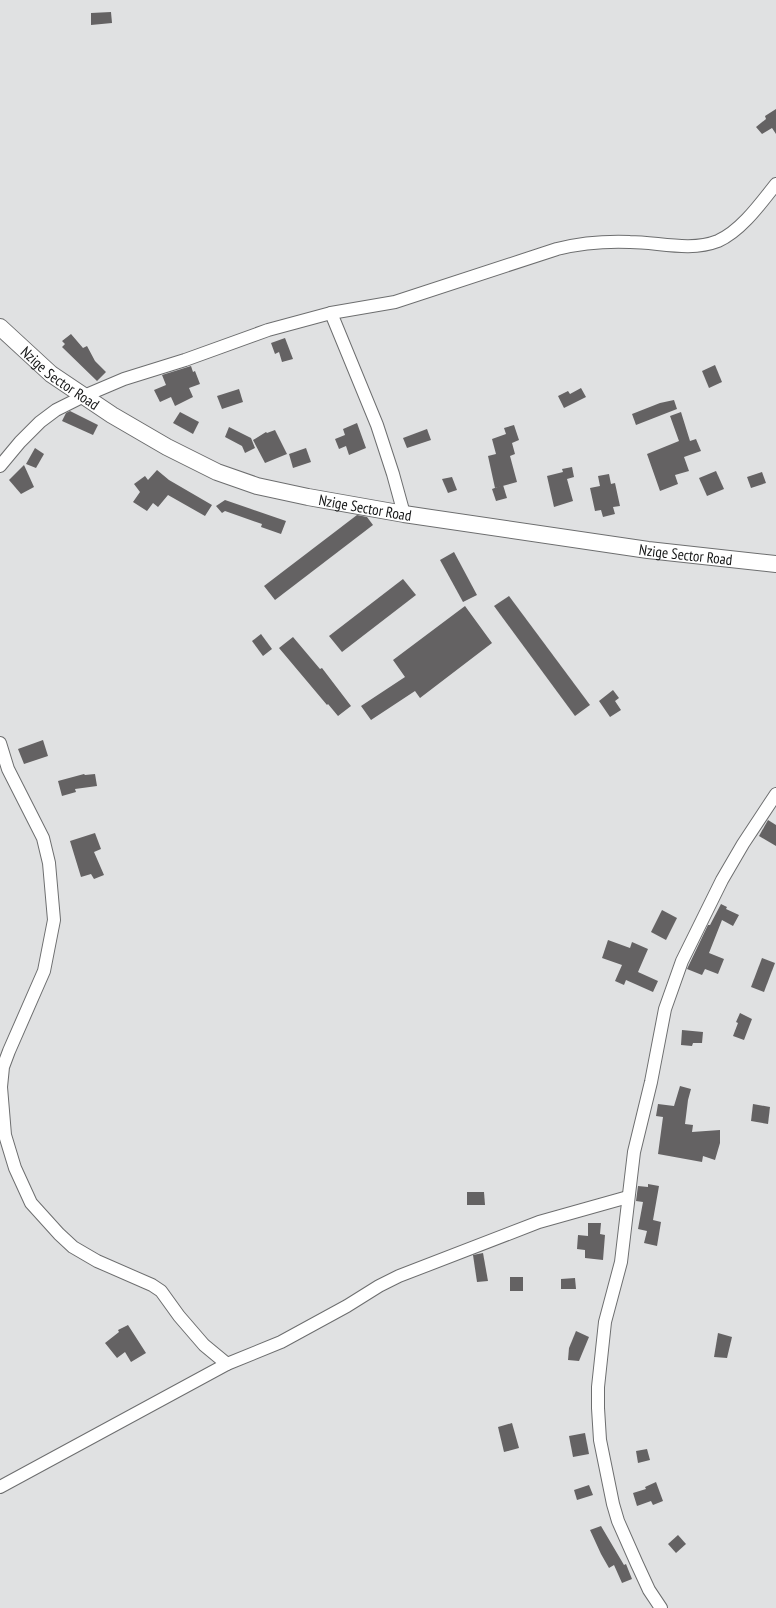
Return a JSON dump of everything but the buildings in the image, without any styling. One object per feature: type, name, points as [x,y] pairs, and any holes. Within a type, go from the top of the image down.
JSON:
[{"type":"main road","name":"Nzige Sector Road","points":[[0,327],[51,374],[112,415],[139,431],[218,472],[257,486],[308,497],[404,514],[648,550],[776,564]]},
{"type":"street","points":[[0,466],[20,442],[40,422],[56,410],[124,379],[185,360],[268,330],[331,313],[395,302],[458,282],[519,260],[581,243],[630,242],[693,246],[718,240],[740,226],[776,184]]},
{"type":"street","points":[[331,313],[377,425],[404,514]]},
{"type":"street","points":[[0,743],[8,769],[43,838],[49,863],[54,920],[44,971],[3,1067],[1,1087],[5,1135],[15,1168],[31,1203],[73,1247],[97,1261],[152,1285],[161,1291],[179,1316],[204,1345],[228,1364]]},
{"type":"street","points":[[661,1608],[649,1590],[618,1521],[612,1504],[600,1440],[598,1387],[605,1322],[621,1262],[634,1152],[651,1082],[665,1009],[682,961],[722,880],[743,844],[776,794]]},
{"type":"street","points":[[0,1487],[44,1465],[228,1364],[281,1342],[399,1276],[539,1222],[628,1198]]}]
